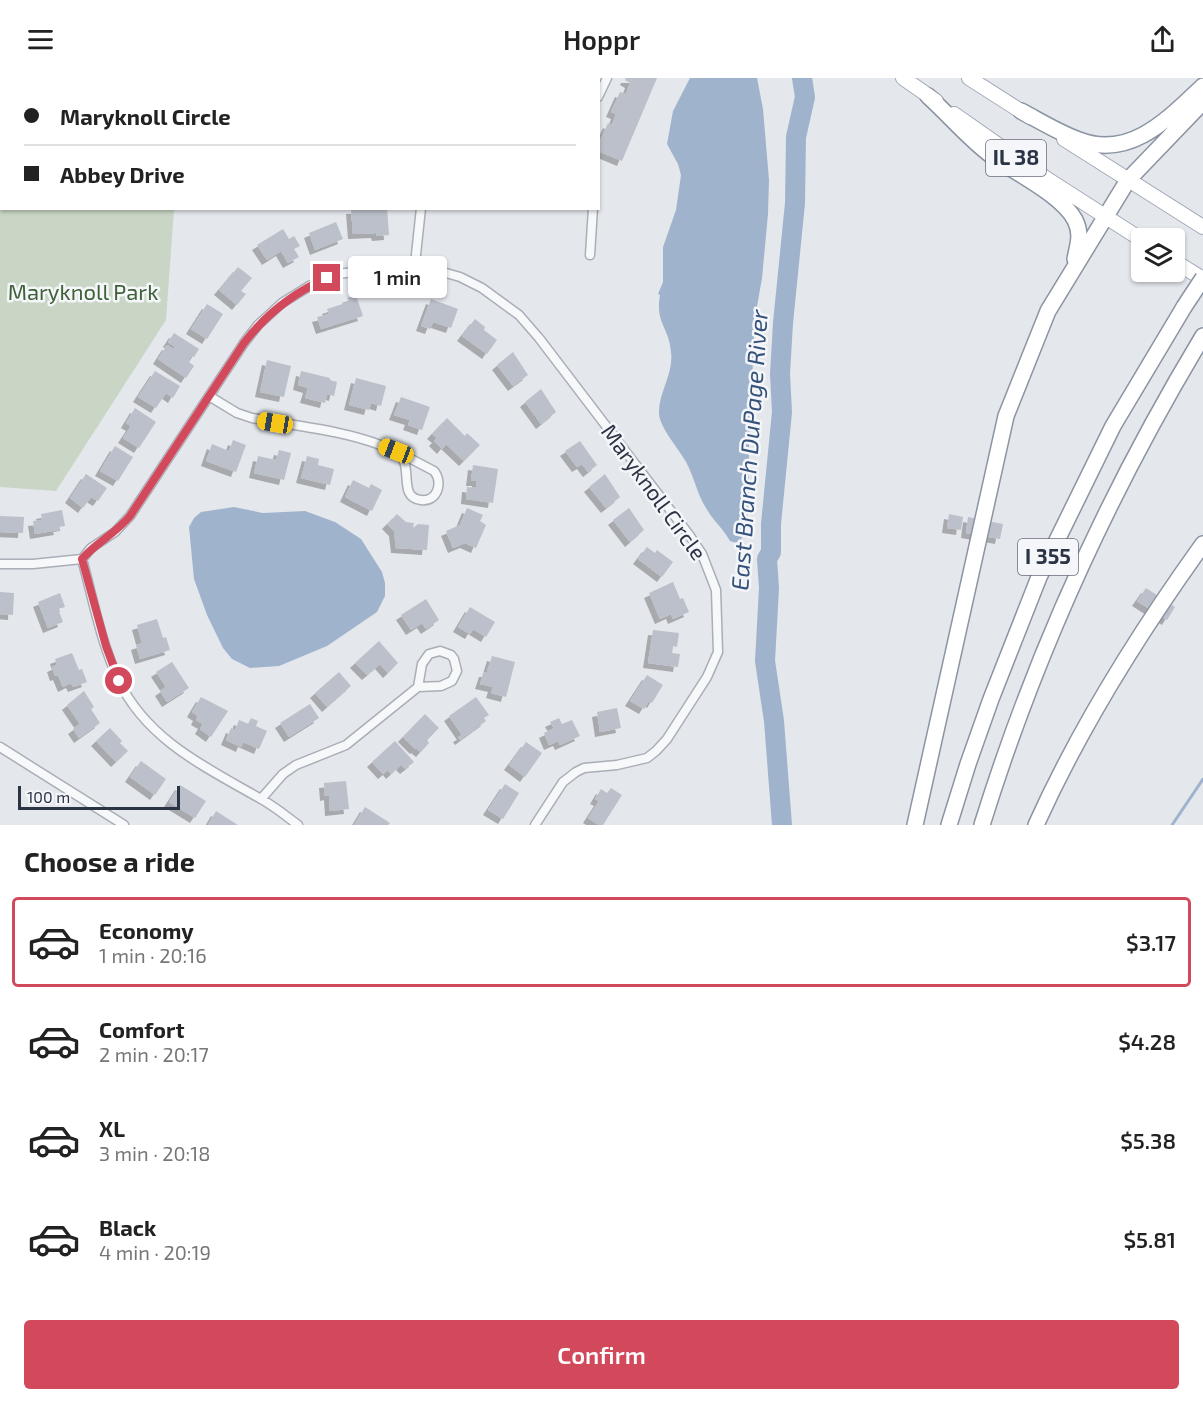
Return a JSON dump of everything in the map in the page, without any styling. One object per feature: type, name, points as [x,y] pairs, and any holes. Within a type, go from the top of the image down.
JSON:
[{"type":"highway","points":[[1021,111],[1079,141],[1098,146],[1112,146],[1140,138],[1155,129],[1203,86]]},
{"type":"highway","points":[[928,96],[990,155],[1066,208],[1074,218],[1080,234],[1073,269]]},
{"type":"highway","points":[[915,825],[1006,416],[1047,311],[1128,180],[1203,102]]},
{"type":"highway","name":"I 355","points":[[950,825],[987,710],[1039,577],[1113,426],[1203,278]]},
{"type":"highway","name":"I 355","points":[[982,825],[1020,711],[1068,591],[1107,507],[1136,452],[1203,336]]},
{"type":"highway","points":[[1036,825],[1095,708],[1129,652],[1203,544]]},
{"type":"main road","name":"IL 38","points":[[903,78],[987,138],[1131,233]]},
{"type":"main road","name":"IL 38","points":[[969,78],[1203,227]]},
{"type":"main road","points":[[1185,267],[1203,278]]},
{"type":"street","points":[[600,93],[607,78]]},
{"type":"street","points":[[0,564],[33,564],[82,559],[91,548],[115,532],[130,516],[258,325],[291,296],[338,274],[415,264],[421,210]]},
{"type":"street","points":[[590,255],[593,210]]},
{"type":"street","name":"Maryknoll Circle","points":[[415,264],[460,277],[482,288],[506,304],[525,321],[690,536],[702,554],[716,590],[718,652],[703,684],[667,739],[647,758],[617,765],[584,768],[576,772],[563,782],[535,825]]},
{"type":"street","points":[[209,396],[237,413],[252,418],[371,441],[396,451],[434,471],[439,486],[434,495],[425,500],[414,498],[410,494],[406,484],[407,471],[396,451]]},
{"type":"street","points":[[82,559],[114,671],[138,712],[154,730],[175,747],[240,789],[261,799],[298,825]]},
{"type":"street","points":[[261,799],[283,774],[296,765],[346,745],[418,687],[441,686],[452,681],[457,671],[451,655],[440,651],[429,654],[423,664],[418,687]]},
{"type":"street","points":[[0,747],[124,825]]},
{"type":"green space","name":"Maryknoll Park","points":[[0,210],[174,210],[166,320],[56,491],[0,487]]},
{"type":"water","points":[[690,78],[757,78],[763,109],[769,180],[768,214],[762,278],[755,318],[749,499],[746,529],[742,538],[736,543],[730,541],[709,513],[700,497],[689,467],[666,432],[659,414],[671,360],[670,343],[659,312],[660,295],[658,294],[663,282],[663,247],[676,210],[681,175],[667,144],[673,111]]},
{"type":"water","points":[[234,507],[263,513],[305,511],[335,522],[361,539],[382,572],[385,583],[385,596],[377,612],[327,646],[279,666],[250,668],[232,659],[223,648],[207,615],[194,579],[189,527],[201,512]]},
{"type":"building","points":[[626,78],[657,78],[622,161],[600,152],[600,141],[608,123],[612,125],[616,114],[611,112],[620,92],[626,94],[630,83],[625,80]]},
{"type":"building","points":[[351,210],[387,210],[389,235],[353,234]]},
{"type":"building","points":[[336,222],[343,239],[315,250],[309,233]]},
{"type":"building","points":[[283,229],[289,239],[294,236],[300,246],[294,249],[299,257],[288,263],[281,251],[267,260],[257,245]]},
{"type":"building","points":[[238,267],[252,278],[241,291],[246,294],[237,305],[219,290]]},
{"type":"building","points":[[356,295],[363,316],[321,329],[317,317],[329,314],[327,309],[349,302],[347,298]]},
{"type":"building","points":[[431,299],[458,309],[451,328],[433,322],[430,329],[421,326]]},
{"type":"building","points":[[207,304],[223,314],[207,339],[191,329]]},
{"type":"building","points":[[475,319],[497,340],[487,354],[462,336]]},
{"type":"building","points":[[174,333],[199,349],[188,361],[194,366],[186,378],[158,359],[167,345],[173,349],[175,347],[168,342]]},
{"type":"building","points":[[513,352],[528,375],[513,386],[497,365]]},
{"type":"building","points":[[267,360],[291,366],[284,397],[260,392]]},
{"type":"building","points":[[155,371],[180,386],[173,398],[166,393],[156,408],[138,397]]},
{"type":"building","points":[[301,371],[337,382],[334,396],[327,394],[325,403],[305,398],[308,388],[298,385]]},
{"type":"building","points":[[356,378],[386,386],[381,406],[371,403],[369,410],[349,405]]},
{"type":"building","points":[[541,389],[556,412],[541,424],[525,402]]},
{"type":"building","points":[[401,397],[430,407],[422,430],[408,425],[410,420],[394,415]]},
{"type":"building","points":[[135,408],[156,422],[139,448],[123,438],[131,426],[126,423]]},
{"type":"building","points":[[447,418],[465,436],[467,433],[480,445],[464,461],[446,444],[442,449],[434,441],[437,438],[432,434]]},
{"type":"building","points":[[233,440],[246,445],[236,472],[206,461],[212,444],[229,451]]},
{"type":"building","points":[[580,441],[597,465],[588,472],[582,464],[577,467],[565,451]]},
{"type":"building","points":[[115,446],[133,457],[118,481],[100,471]]},
{"type":"building","points":[[279,450],[291,453],[284,480],[254,473],[258,456],[276,460]]},
{"type":"building","points":[[307,456],[319,459],[318,465],[334,469],[330,485],[301,478]]},
{"type":"building","points":[[473,465],[498,469],[493,503],[466,499],[467,487],[476,488],[477,481],[471,481]]},
{"type":"building","points":[[86,474],[107,488],[98,501],[91,497],[83,508],[70,498]]},
{"type":"building","points":[[605,474],[620,497],[606,508],[589,487]]},
{"type":"building","points":[[353,480],[369,488],[371,484],[382,490],[372,511],[345,497]]},
{"type":"building","points":[[467,508],[483,515],[480,521],[486,525],[476,548],[465,543],[453,548],[446,531],[460,525]]},
{"type":"building","points":[[629,508],[644,530],[630,542],[613,520]]},
{"type":"building","points":[[62,510],[65,526],[58,527],[59,530],[35,534],[33,521],[42,520],[41,514]]},
{"type":"building","points":[[397,514],[406,522],[414,523],[413,528],[418,524],[429,525],[427,550],[396,548],[394,531],[387,524]]},
{"type":"building","points":[[949,514],[963,517],[961,530],[947,528]]},
{"type":"building","points":[[0,516],[24,517],[23,533],[0,532]]},
{"type":"building","points":[[968,517],[1003,524],[1000,539],[966,533]]},
{"type":"building","points":[[647,547],[655,553],[657,550],[673,562],[662,577],[638,559]]},
{"type":"building","points":[[673,582],[680,599],[683,598],[689,612],[673,619],[671,614],[660,619],[649,593]]},
{"type":"building","points":[[1146,588],[1175,607],[1167,620],[1137,601]]},
{"type":"building","points":[[0,592],[14,593],[13,615],[0,614]]},
{"type":"building","points":[[60,593],[65,607],[58,609],[63,622],[48,628],[38,602]]},
{"type":"building","points":[[426,599],[439,620],[426,629],[422,623],[411,630],[401,615]]},
{"type":"building","points":[[470,607],[495,622],[486,637],[473,629],[470,634],[458,627]]},
{"type":"building","points":[[157,619],[163,638],[166,637],[170,650],[140,659],[136,645],[142,643],[137,625]]},
{"type":"building","points":[[653,630],[679,633],[677,647],[673,646],[672,653],[680,654],[678,667],[648,663]]},
{"type":"building","points":[[379,641],[398,663],[388,673],[380,664],[367,675],[355,663]]},
{"type":"building","points":[[72,653],[87,682],[73,687],[71,683],[63,687],[52,667],[57,665],[55,659]]},
{"type":"building","points":[[492,656],[515,662],[506,697],[491,693],[493,687],[480,684]]},
{"type":"building","points":[[172,662],[189,688],[167,702],[160,691],[166,687],[156,672]]},
{"type":"building","points":[[339,672],[351,686],[327,707],[315,693]]},
{"type":"building","points":[[647,675],[663,685],[652,703],[649,701],[644,709],[630,701]]},
{"type":"building","points":[[84,691],[100,723],[79,738],[73,729],[80,724],[67,705]]},
{"type":"building","points":[[201,697],[228,711],[211,737],[200,729],[203,724],[196,720],[198,716],[192,712]]},
{"type":"building","points":[[476,697],[489,715],[484,718],[486,721],[460,740],[458,737],[462,735],[449,716]]},
{"type":"building","points":[[310,704],[319,718],[289,737],[280,723]]},
{"type":"building","points":[[617,708],[621,728],[600,732],[597,712]]},
{"type":"building","points":[[425,714],[439,728],[427,740],[429,743],[421,752],[403,737]]},
{"type":"building","points":[[251,718],[258,721],[256,726],[267,731],[259,749],[243,742],[241,747],[226,740],[231,728],[235,730],[239,720],[248,724]]},
{"type":"building","points":[[559,718],[562,724],[572,720],[580,736],[560,745],[558,741],[549,745],[544,733],[554,728],[550,722]]},
{"type":"building","points":[[110,728],[128,751],[116,762],[96,741]]},
{"type":"building","points":[[395,741],[414,762],[405,769],[401,765],[391,774],[388,770],[383,774],[372,762]]},
{"type":"building","points":[[526,742],[542,753],[525,777],[509,765]]},
{"type":"building","points":[[141,761],[166,779],[155,795],[130,777]]},
{"type":"building","points":[[346,781],[349,809],[330,811],[329,795],[325,796],[324,783]]},
{"type":"building","points":[[505,784],[519,793],[503,819],[488,810]]},
{"type":"building","points":[[180,785],[206,801],[195,818],[169,802]]},
{"type":"building","points":[[611,788],[622,795],[603,825],[599,825],[588,818],[599,801],[595,799],[601,789],[607,793]]},
{"type":"building","points":[[365,807],[390,823],[388,825],[354,825]]},
{"type":"building","points":[[216,811],[238,825],[208,825]]},
{"type":"waterway","name":"East Branch DuPage River","points":[[782,825],[774,721],[765,661],[769,588],[767,559],[771,552],[771,524],[782,412],[780,374],[795,203],[796,137],[805,97],[802,78]]},
{"type":"waterway","points":[[1172,825],[1203,779]]},
{"type":"route","points":[[119,681],[106,646],[82,559],[91,548],[124,524],[140,504],[258,325],[291,296],[327,278]]}]
